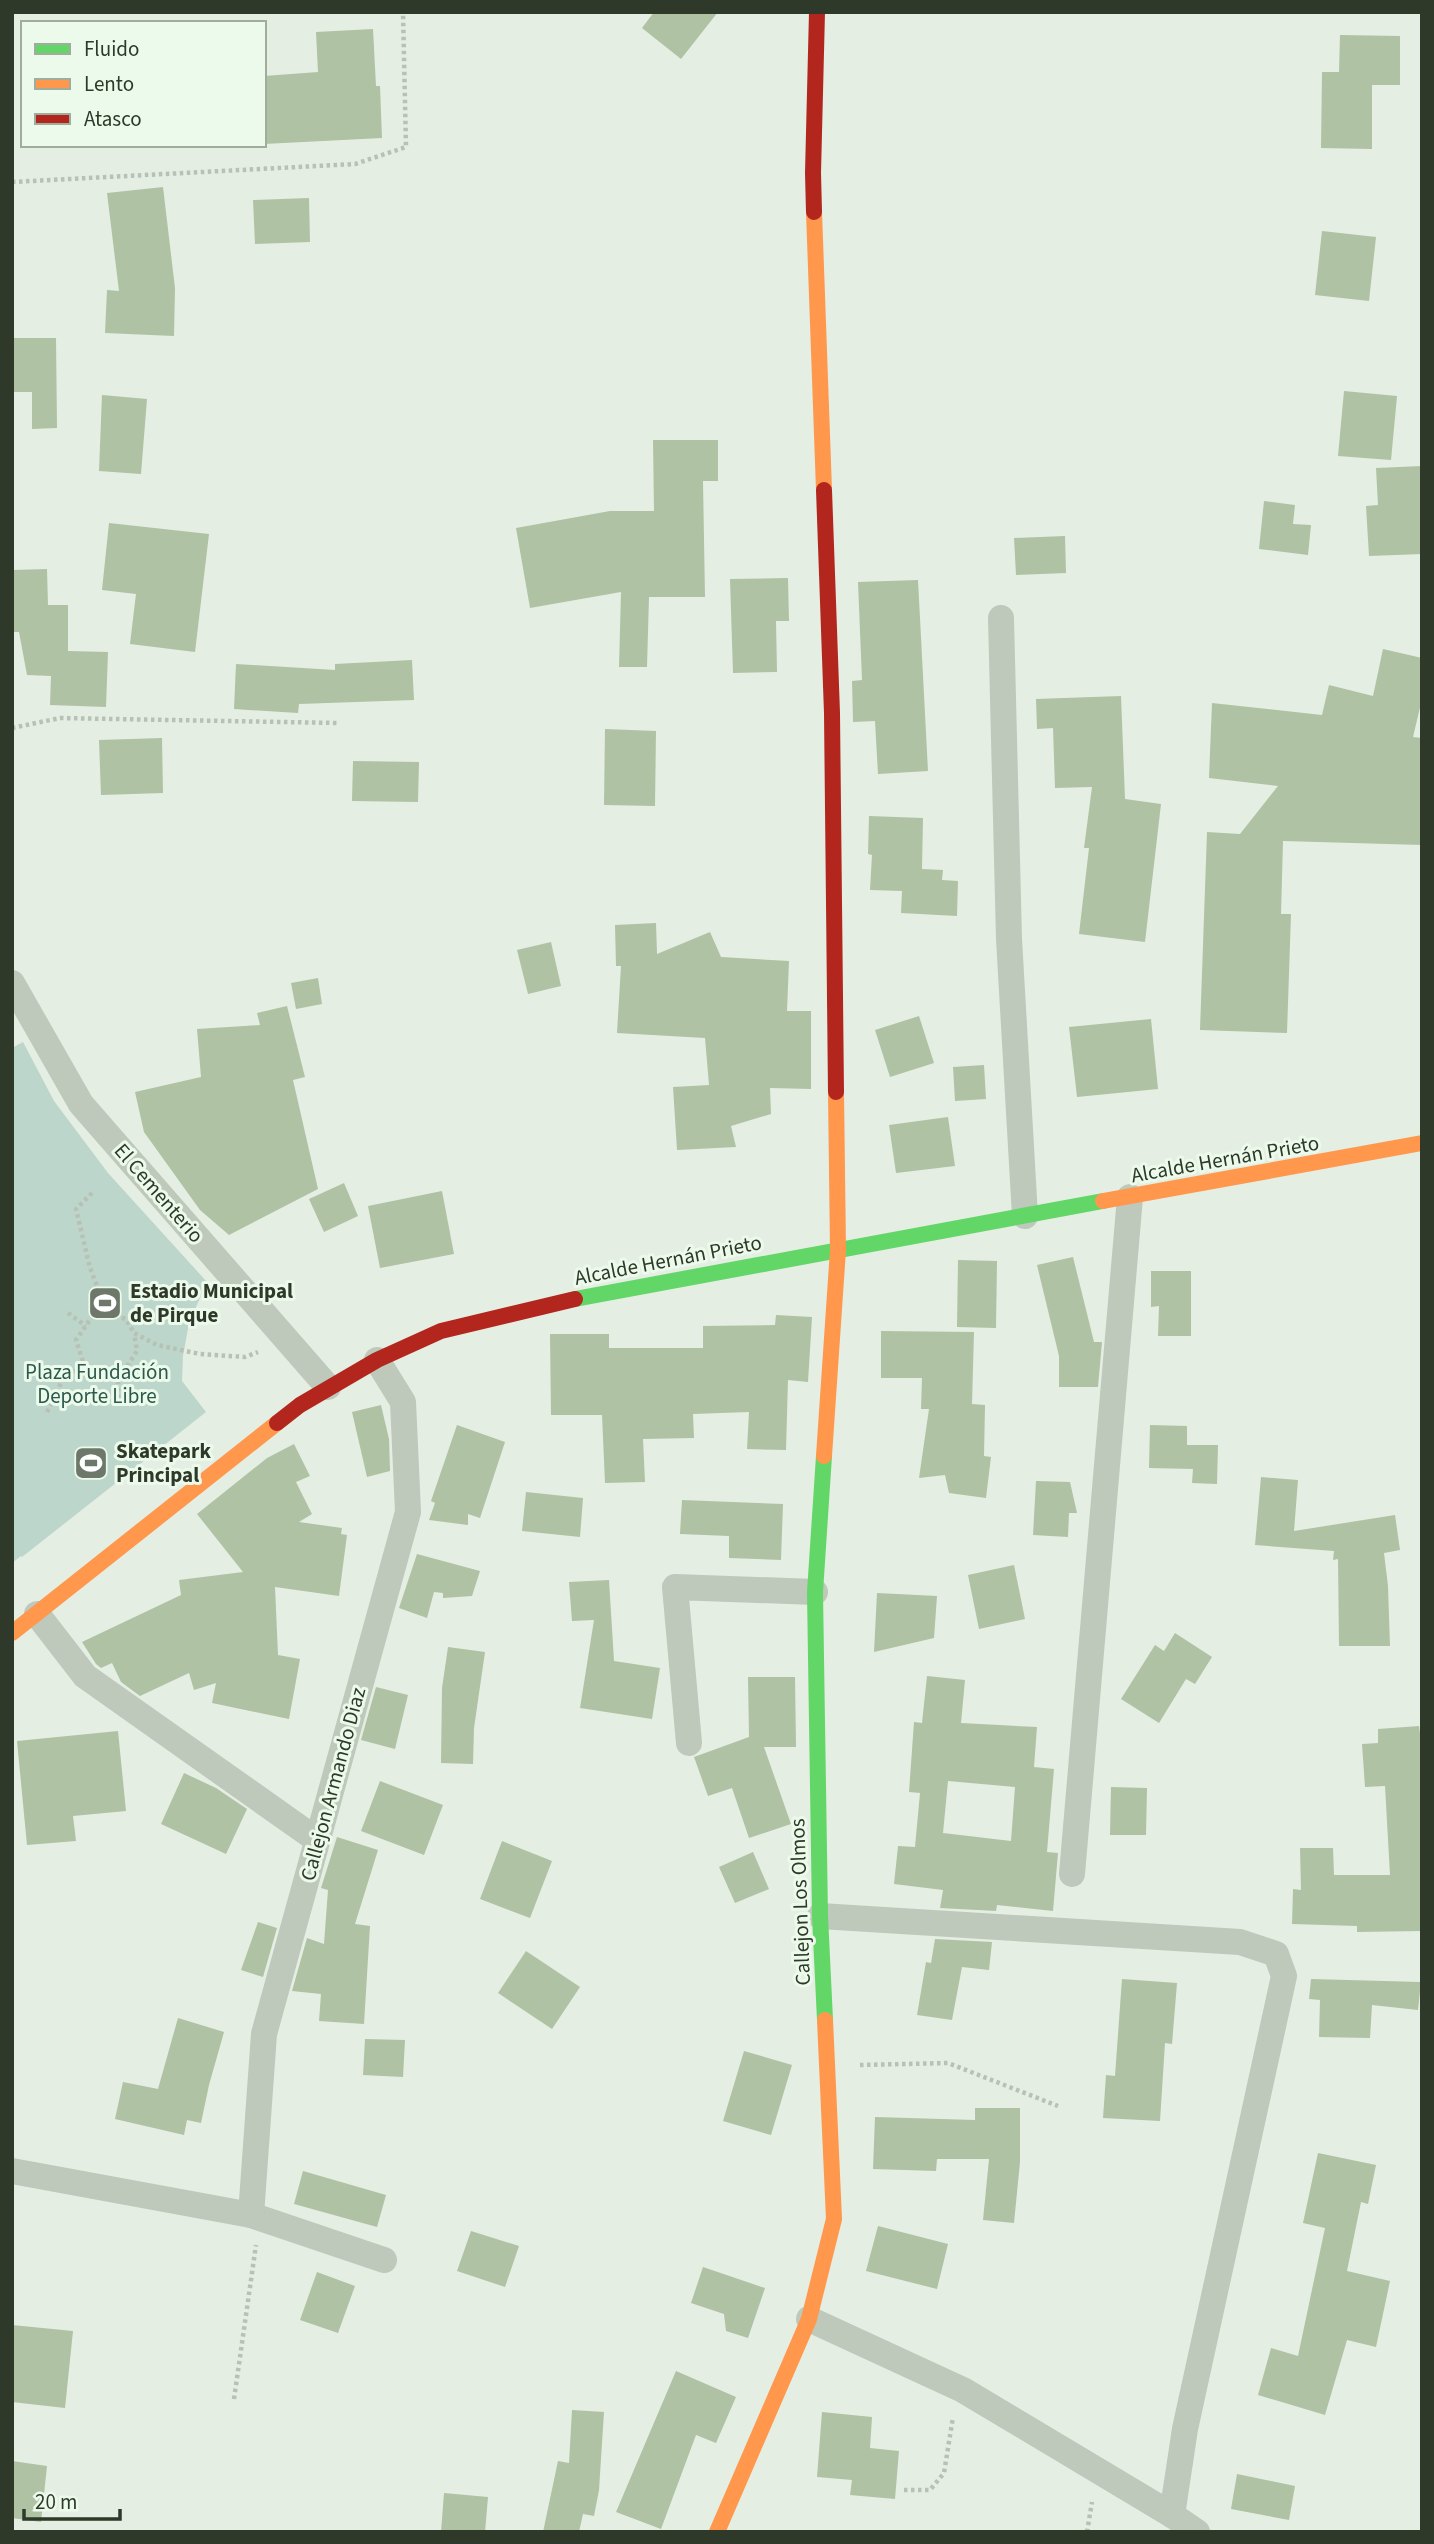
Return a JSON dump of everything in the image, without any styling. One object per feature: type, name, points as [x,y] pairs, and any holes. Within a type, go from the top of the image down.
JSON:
[{"type":"street","name":"Callejon Los Olmos","points":[[717,2532],[809,2319],[834,2219],[820,1916],[816,1592],[838,1250],[832,713],[813,173],[817,12]]},
{"type":"street","points":[[1001,618],[1009,939],[1025,1216]]},
{"type":"street","name":"El Cementerio","points":[[12,983],[81,1104],[328,1387]]},
{"type":"street","name":"Alcalde Hernán Prieto","points":[[12,1633],[274,1424],[328,1387],[419,1340],[470,1323],[603,1292],[1422,1143]]},
{"type":"street","points":[[1072,1874],[1130,1198]]},
{"type":"street","name":"Callejon Armando Diaz","points":[[244,2214],[264,2034],[408,1512],[403,1402],[377,1360]]},
{"type":"street","points":[[689,1743],[675,1587],[816,1592]]},
{"type":"street","points":[[37,1614],[85,1676],[317,1840]]},
{"type":"street","points":[[820,1916],[1240,1942],[1276,1954],[1284,1976],[1185,2429],[1172,2515]]},
{"type":"street","points":[[12,2171],[244,2214],[383,2260]]},
{"type":"street","points":[[809,2319],[955,2386],[1197,2532]]},
{"type":"path","points":[[12,182],[355,164],[406,147],[403,12]]},
{"type":"path","points":[[12,728],[60,718],[337,723]]},
{"type":"path","points":[[92,1193],[76,1209],[90,1268],[108,1314]]},
{"type":"path","points":[[68,1313],[86,1326]]},
{"type":"path","points":[[108,1314],[126,1319],[134,1333],[137,1351],[126,1368],[106,1376],[84,1366],[76,1340],[86,1326],[92,1318],[108,1314]]},
{"type":"path","points":[[134,1333],[157,1345],[200,1354],[245,1357],[288,1338]]},
{"type":"path","points":[[47,1412],[63,1379],[84,1366]]},
{"type":"path","points":[[118,1371],[118,1405]]},
{"type":"path","points":[[827,2066],[948,2063],[1058,2106]]},
{"type":"path","points":[[234,2399],[257,2237],[244,2214]]},
{"type":"path","points":[[904,2490],[930,2490],[944,2473],[953,2425],[955,2386]]},
{"type":"green space","name":"Plaza Fundación Deporte Libre","points":[[23,1042],[54,1101],[108,1173],[207,1282],[189,1323],[182,1381],[206,1412],[12,1563],[12,1048]]},
{"type":"building","points":[[654,12],[718,12],[681,59],[642,28]]},
{"type":"building","points":[[373,29],[376,86],[380,86],[382,138],[266,144],[266,76],[318,72],[316,32]]},
{"type":"building","points":[[1340,35],[1400,36],[1400,85],[1372,85],[1372,149],[1321,148],[1322,72],[1339,72]]},
{"type":"building","points":[[163,187],[175,288],[174,336],[105,333],[107,290],[119,291],[107,193]]},
{"type":"building","points":[[309,198],[310,242],[255,244],[253,200]]},
{"type":"building","points":[[1322,231],[1376,237],[1369,301],[1315,295]]},
{"type":"building","points":[[12,338],[56,338],[57,428],[32,429],[32,392],[12,392]]},
{"type":"building","points":[[1344,391],[1397,396],[1391,460],[1338,456]]},
{"type":"building","points":[[102,395],[147,399],[141,474],[99,471]]},
{"type":"building","points":[[653,440],[718,440],[718,481],[703,481],[705,597],[649,597],[647,667],[619,667],[621,592],[530,608],[516,528],[610,511],[654,511]]},
{"type":"building","points":[[1422,466],[1422,554],[1369,556],[1366,506],[1378,505],[1376,468]]},
{"type":"building","points":[[1264,501],[1295,505],[1293,524],[1311,525],[1308,555],[1259,549]]},
{"type":"building","points":[[109,523],[209,534],[195,652],[130,644],[136,594],[102,590]]},
{"type":"building","points":[[1065,536],[1066,573],[1016,575],[1014,538]]},
{"type":"building","points":[[47,569],[48,605],[68,605],[68,651],[108,652],[106,707],[50,705],[51,676],[27,675],[19,632],[12,632],[12,570]]},
{"type":"building","points":[[788,578],[789,621],[776,621],[777,672],[733,673],[730,579]]},
{"type":"building","points":[[918,580],[928,771],[878,774],[875,721],[853,722],[852,681],[862,680],[858,582]]},
{"type":"building","points":[[1383,649],[1422,658],[1422,699],[1413,737],[1422,738],[1422,845],[1283,841],[1281,914],[1291,914],[1287,1033],[1200,1030],[1207,832],[1240,834],[1278,786],[1209,778],[1212,703],[1322,715],[1329,685],[1373,696]]},
{"type":"building","points":[[412,660],[414,700],[299,704],[298,713],[234,709],[236,664],[335,670],[335,664]]},
{"type":"building","points":[[1121,696],[1125,799],[1161,804],[1145,942],[1079,934],[1089,848],[1084,848],[1092,787],[1055,788],[1053,728],[1037,729],[1036,699]]},
{"type":"building","points":[[605,729],[656,731],[655,806],[604,805]]},
{"type":"building","points":[[162,738],[163,793],[101,795],[99,740]]},
{"type":"building","points":[[353,761],[419,762],[418,802],[352,801]]},
{"type":"building","points":[[869,816],[923,818],[922,869],[943,870],[942,880],[958,881],[957,916],[901,913],[902,891],[870,890],[872,855],[868,854]]},
{"type":"building","points":[[656,923],[657,954],[710,932],[721,957],[789,961],[787,1011],[811,1011],[811,1089],[770,1088],[771,1114],[731,1126],[736,1147],[677,1150],[673,1087],[709,1085],[705,1038],[617,1033],[621,966],[616,966],[615,925]]},
{"type":"building","points":[[551,942],[561,986],[528,994],[517,950]]},
{"type":"building","points":[[318,978],[322,1004],[296,1009],[291,983]]},
{"type":"building","points":[[287,1006],[305,1077],[293,1080],[318,1189],[229,1235],[200,1210],[144,1132],[135,1092],[201,1077],[197,1029],[260,1025],[257,1013]]},
{"type":"building","points":[[919,1016],[934,1063],[890,1077],[875,1030]]},
{"type":"building","points":[[1151,1019],[1158,1089],[1077,1097],[1069,1027]]},
{"type":"building","points":[[984,1065],[986,1099],[955,1101],[953,1067]]},
{"type":"building","points":[[948,1117],[955,1166],[896,1173],[889,1125]]},
{"type":"building","points":[[344,1183],[358,1216],[324,1232],[309,1199]]},
{"type":"building","points":[[442,1191],[454,1254],[380,1268],[368,1206]]},
{"type":"building","points":[[1073,1257],[1094,1342],[1102,1342],[1098,1387],[1059,1387],[1059,1356],[1037,1265]]},
{"type":"building","points":[[958,1260],[997,1261],[996,1328],[957,1327]]},
{"type":"building","points":[[1151,1271],[1191,1271],[1191,1336],[1158,1336],[1159,1306],[1151,1307]]},
{"type":"building","points":[[776,1315],[812,1317],[808,1382],[788,1380],[786,1450],[747,1449],[749,1412],[693,1414],[694,1438],[643,1439],[645,1482],[605,1483],[602,1415],[551,1415],[550,1334],[609,1334],[609,1348],[703,1348],[703,1326],[775,1325]]},
{"type":"building","points":[[881,1331],[974,1332],[972,1404],[985,1405],[984,1456],[991,1457],[986,1498],[949,1493],[945,1475],[919,1478],[929,1409],[921,1409],[922,1378],[881,1378]]},
{"type":"building","points":[[381,1405],[389,1439],[390,1471],[367,1477],[352,1412]]},
{"type":"building","points":[[457,1425],[505,1442],[480,1518],[468,1514],[468,1525],[429,1520],[435,1503],[431,1501]]},
{"type":"building","points":[[1150,1425],[1187,1426],[1187,1445],[1218,1445],[1217,1484],[1192,1483],[1193,1469],[1149,1468]]},
{"type":"building","points":[[294,1444],[310,1476],[296,1482],[312,1514],[299,1522],[342,1528],[341,1534],[347,1535],[339,1596],[275,1587],[278,1655],[300,1659],[289,1719],[212,1703],[216,1683],[194,1690],[189,1673],[140,1696],[121,1682],[112,1663],[101,1668],[96,1664],[82,1642],[181,1595],[179,1580],[243,1572],[197,1514],[267,1458]]},
{"type":"building","points":[[1261,1477],[1298,1480],[1294,1531],[1395,1515],[1400,1550],[1384,1553],[1390,1646],[1339,1646],[1338,1559],[1333,1560],[1334,1551],[1255,1545]]},
{"type":"building","points":[[1036,1481],[1070,1482],[1077,1513],[1069,1513],[1068,1537],[1033,1535]]},
{"type":"building","points":[[526,1492],[583,1498],[580,1537],[522,1531]]},
{"type":"building","points":[[682,1500],[783,1504],[781,1560],[729,1558],[729,1536],[680,1534]]},
{"type":"building","points":[[417,1554],[480,1571],[472,1596],[443,1598],[443,1593],[434,1592],[427,1618],[399,1608]]},
{"type":"building","points":[[1014,1565],[1025,1619],[979,1629],[968,1575]]},
{"type":"building","points":[[609,1580],[614,1661],[660,1668],[652,1719],[580,1708],[594,1620],[572,1621],[569,1582]]},
{"type":"building","points":[[877,1593],[937,1596],[934,1638],[874,1652]]},
{"type":"building","points":[[1175,1633],[1212,1657],[1195,1684],[1186,1679],[1159,1723],[1121,1699],[1155,1645],[1164,1651]]},
{"type":"building","points":[[448,1647],[485,1652],[474,1728],[473,1764],[441,1763],[442,1688]]},
{"type":"building","points":[[927,1676],[965,1680],[961,1723],[1037,1727],[1034,1767],[1054,1769],[1047,1852],[1058,1853],[1053,1911],[997,1905],[996,1911],[940,1908],[943,1890],[894,1884],[898,1846],[915,1847],[920,1793],[909,1792],[914,1722],[922,1723]],"holes":[[[948,1781],[1015,1787],[1011,1841],[943,1833]]]},
{"type":"building","points":[[748,1677],[795,1677],[796,1747],[764,1747],[791,1824],[749,1838],[732,1788],[708,1796],[694,1757],[749,1737]]},
{"type":"building","points":[[376,1687],[408,1695],[395,1749],[361,1740]]},
{"type":"building","points":[[1419,1726],[1422,1749],[1422,1931],[1357,1932],[1357,1926],[1292,1924],[1293,1889],[1301,1890],[1300,1848],[1333,1848],[1334,1875],[1390,1875],[1385,1786],[1365,1787],[1362,1744],[1378,1743],[1378,1729]]},
{"type":"building","points":[[118,1731],[126,1811],[73,1816],[76,1841],[27,1845],[17,1741]]},
{"type":"building","points":[[184,1773],[216,1788],[247,1809],[226,1854],[161,1824]]},
{"type":"building","points":[[380,1781],[443,1805],[424,1855],[361,1831]]},
{"type":"building","points":[[1111,1787],[1147,1788],[1146,1835],[1110,1835]]},
{"type":"building","points":[[337,1837],[378,1850],[355,1924],[370,1926],[364,2024],[319,2021],[321,1994],[292,1991],[307,1938],[324,1944],[328,1890],[321,1888]]},
{"type":"building","points":[[502,1841],[552,1861],[530,1918],[480,1899]]},
{"type":"building","points":[[753,1852],[769,1889],[735,1903],[719,1867]]},
{"type":"building","points":[[258,1922],[277,1928],[263,1977],[241,1970]]},
{"type":"building","points":[[935,1939],[992,1942],[989,1970],[962,1967],[952,2020],[917,2015],[926,1962],[931,1963]]},
{"type":"building","points":[[526,1951],[580,1987],[552,2029],[498,1993]]},
{"type":"building","points":[[1122,1979],[1177,1983],[1172,2044],[1165,2043],[1160,2121],[1103,2118],[1106,2075],[1115,2076]]},
{"type":"building","points":[[1311,1979],[1421,1982],[1418,2010],[1372,2005],[1370,2038],[1319,2037],[1320,2000],[1309,1999]]},
{"type":"building","points":[[178,2018],[224,2032],[201,2123],[187,2120],[184,2135],[115,2119],[123,2082],[158,2089]]},
{"type":"building","points":[[365,2039],[405,2040],[403,2077],[363,2075]]},
{"type":"building","points":[[744,2051],[792,2065],[771,2135],[723,2121]]},
{"type":"building","points":[[975,2108],[1020,2108],[1020,2162],[1014,2223],[983,2220],[989,2159],[937,2159],[936,2171],[873,2169],[875,2117],[975,2120]]},
{"type":"building","points":[[1318,2153],[1376,2165],[1368,2204],[1361,2202],[1347,2271],[1390,2281],[1376,2347],[1347,2340],[1325,2415],[1258,2395],[1271,2348],[1298,2356],[1325,2228],[1303,2223]]},
{"type":"building","points":[[303,2171],[386,2195],[377,2227],[294,2204]]},
{"type":"building","points":[[878,2226],[948,2244],[937,2289],[866,2271]]},
{"type":"building","points":[[471,2231],[519,2246],[505,2287],[457,2271]]},
{"type":"building","points":[[703,2267],[765,2288],[748,2338],[726,2331],[724,2314],[691,2303]]},
{"type":"building","points":[[317,2272],[355,2286],[338,2333],[300,2320]]},
{"type":"building","points":[[12,2325],[73,2331],[65,2408],[12,2402]]},
{"type":"building","points":[[676,2371],[736,2397],[716,2443],[696,2435],[661,2529],[616,2512]]},
{"type":"building","points":[[572,2410],[604,2412],[599,2490],[594,2516],[583,2514],[579,2532],[543,2532],[558,2461],[569,2463]]},
{"type":"building","points":[[822,2412],[872,2417],[870,2448],[899,2451],[895,2499],[850,2495],[852,2480],[817,2477]]},
{"type":"building","points":[[12,2461],[47,2466],[41,2522],[12,2518]]},
{"type":"building","points":[[1237,2474],[1295,2486],[1289,2520],[1231,2509]]},
{"type":"building","points":[[444,2493],[488,2497],[485,2532],[441,2532]]},
{"type":"traffic: fast","points":[[575,1299],[1103,1201]]},
{"type":"traffic: fast","points":[[824,1456],[815,1592],[820,1916],[825,2020]]},
{"type":"traffic: slow","points":[[814,212],[824,490]]},
{"type":"traffic: slow","points":[[824,1456],[838,1250],[836,1092]]},
{"type":"traffic: slow","points":[[1103,1201],[1422,1143]]},
{"type":"traffic: slow","points":[[12,1633],[277,1423]]},
{"type":"traffic: slow","points":[[717,2532],[809,2319],[834,2219],[825,2020]]},
{"type":"traffic: jam","points":[[814,212],[817,12]]},
{"type":"traffic: jam","points":[[824,490],[832,713],[836,1092]]},
{"type":"traffic: jam","points":[[277,1423],[300,1405],[377,1360],[441,1331],[575,1299]]},
{"type":"place","name":"Estadio Municipal de Pirque","points":[[105,1303]]},
{"type":"place","name":"Skatepark Principal","points":[[91,1463]]}]
